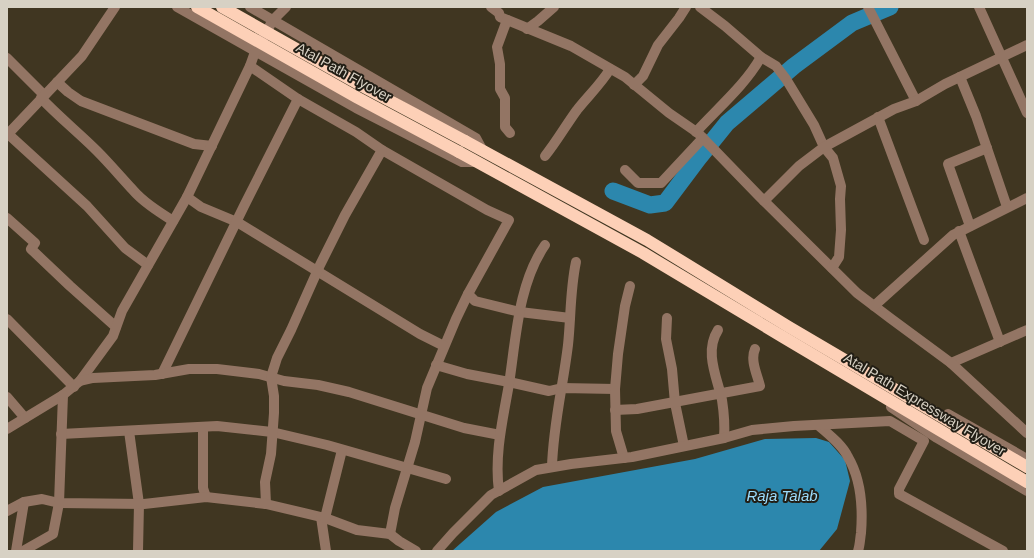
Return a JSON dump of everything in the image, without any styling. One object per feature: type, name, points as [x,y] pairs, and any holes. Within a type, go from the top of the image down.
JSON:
[{"type":"highway","name":"Atal Path Flyover","points":[[197,7],[358,98],[459,152],[480,156]]},
{"type":"highway","name":"Atal Path Flyover","points":[[222,7],[364,87],[465,141],[480,156]]},
{"type":"highway","name":"Atal Path Expressway Flyover","points":[[480,156],[610,220],[647,240],[835,354],[1027,467]]},
{"type":"highway","name":"Atal Path Expressway Flyover","points":[[480,156],[1027,482]]},
{"type":"street","points":[[115,7],[82,56],[7,134],[87,206],[125,248],[148,265]]},
{"type":"street","points":[[177,7],[356,108],[462,162],[480,156],[476,138],[250,7]]},
{"type":"street","points":[[7,429],[63,395],[77,384],[113,336],[122,311],[187,197],[250,66],[255,52],[273,20],[286,7]]},
{"type":"street","points":[[491,7],[499,13],[500,17],[571,46],[625,78],[669,113],[700,135],[764,201],[857,292],[952,363],[1027,433]]},
{"type":"street","points":[[527,29],[554,7]]},
{"type":"street","points":[[634,85],[643,76],[658,45],[680,18],[686,7]]},
{"type":"street","points":[[700,7],[761,57],[776,66],[786,79],[814,125],[824,147],[833,158],[841,186],[841,230],[839,257],[832,268]]},
{"type":"street","points":[[868,7],[916,101]]},
{"type":"street","points":[[979,7],[1027,113]]},
{"type":"street","points":[[507,20],[497,48],[500,64],[500,89],[505,98],[505,127],[510,133]]},
{"type":"street","points":[[764,201],[799,166],[824,147],[894,108],[916,101],[960,77],[1027,45]]},
{"type":"street","points":[[626,170],[638,183],[661,184],[756,66],[761,57]]},
{"type":"street","points":[[7,58],[62,120],[96,149],[133,190],[157,211],[173,221]]},
{"type":"street","points":[[250,66],[298,99],[356,132],[382,150],[487,210],[509,220],[468,294],[444,346],[427,388],[407,468],[395,508],[390,534]]},
{"type":"street","points":[[545,156],[577,111],[604,79],[610,69]]},
{"type":"street","points":[[960,77],[976,116],[1007,207]]},
{"type":"street","points":[[58,82],[68,92],[81,101],[194,144],[212,146]]},
{"type":"street","points":[[162,374],[298,99]]},
{"type":"street","points":[[878,117],[924,240]]},
{"type":"street","points":[[970,226],[948,164],[987,148]]},
{"type":"street","points":[[266,504],[265,482],[271,454],[274,402],[271,377],[277,358],[345,215],[382,150]]},
{"type":"street","points":[[187,197],[201,207],[237,222],[281,250],[318,270],[420,334],[444,346]]},
{"type":"street","points":[[874,306],[953,235],[1027,198]]},
{"type":"street","points":[[7,218],[35,243],[31,249],[116,327]]},
{"type":"street","points":[[959,232],[1000,342]]},
{"type":"street","points":[[499,490],[497,478],[497,455],[509,382],[510,366],[520,312],[526,286],[540,252],[545,246]]},
{"type":"street","points":[[552,467],[553,444],[562,388],[570,318],[572,280],[576,262]]},
{"type":"street","points":[[624,458],[616,430],[615,389],[618,354],[625,306],[630,286]]},
{"type":"street","points":[[468,294],[475,301],[520,312],[570,318]]},
{"type":"street","points":[[667,318],[666,339],[684,446]]},
{"type":"street","points":[[7,319],[77,384]]},
{"type":"street","points":[[718,330],[714,337],[711,349],[713,368],[720,394],[725,424],[724,438]]},
{"type":"street","points":[[952,363],[1027,330]]},
{"type":"street","points":[[615,410],[637,409],[676,403],[760,386],[753,361],[753,353],[755,349]]},
{"type":"street","points":[[835,354],[925,400],[1027,459]]},
{"type":"street","points":[[828,364],[937,438],[1027,491]]},
{"type":"street","points":[[436,365],[467,374],[549,391],[562,388],[615,389]]},
{"type":"street","points":[[77,384],[93,378],[162,374],[189,370],[217,370],[259,374],[349,392],[464,428],[500,435]]},
{"type":"street","points":[[23,551],[53,534],[59,503],[63,395]]},
{"type":"street","points":[[7,397],[25,418]]},
{"type":"street","points":[[437,551],[471,514],[491,495],[536,470],[571,464],[624,458],[724,438],[752,430],[890,421],[924,441],[899,489],[899,494],[1003,551]]},
{"type":"street","points":[[818,425],[831,436],[848,455],[857,475],[861,499],[862,520],[858,551]]},
{"type":"street","points":[[62,434],[217,426],[272,432],[446,479]]},
{"type":"street","points":[[203,427],[202,488],[206,497]]},
{"type":"street","points":[[129,431],[139,504],[138,551]]},
{"type":"street","points":[[326,551],[323,518],[342,450]]},
{"type":"street","points":[[7,511],[24,502],[42,499],[59,503],[139,504],[206,497],[266,504],[323,518],[357,530],[390,534],[416,551]]},
{"type":"street","points":[[16,551],[24,502]]},
{"type":"water","name":"Raja Talab","points":[[816,438],[829,442],[845,460],[850,481],[837,529],[819,551],[452,551],[496,512],[543,487],[695,459],[765,439]]},
{"type":"waterway","points":[[613,191],[650,205],[665,203],[727,123],[794,66],[852,23],[890,7]]}]
